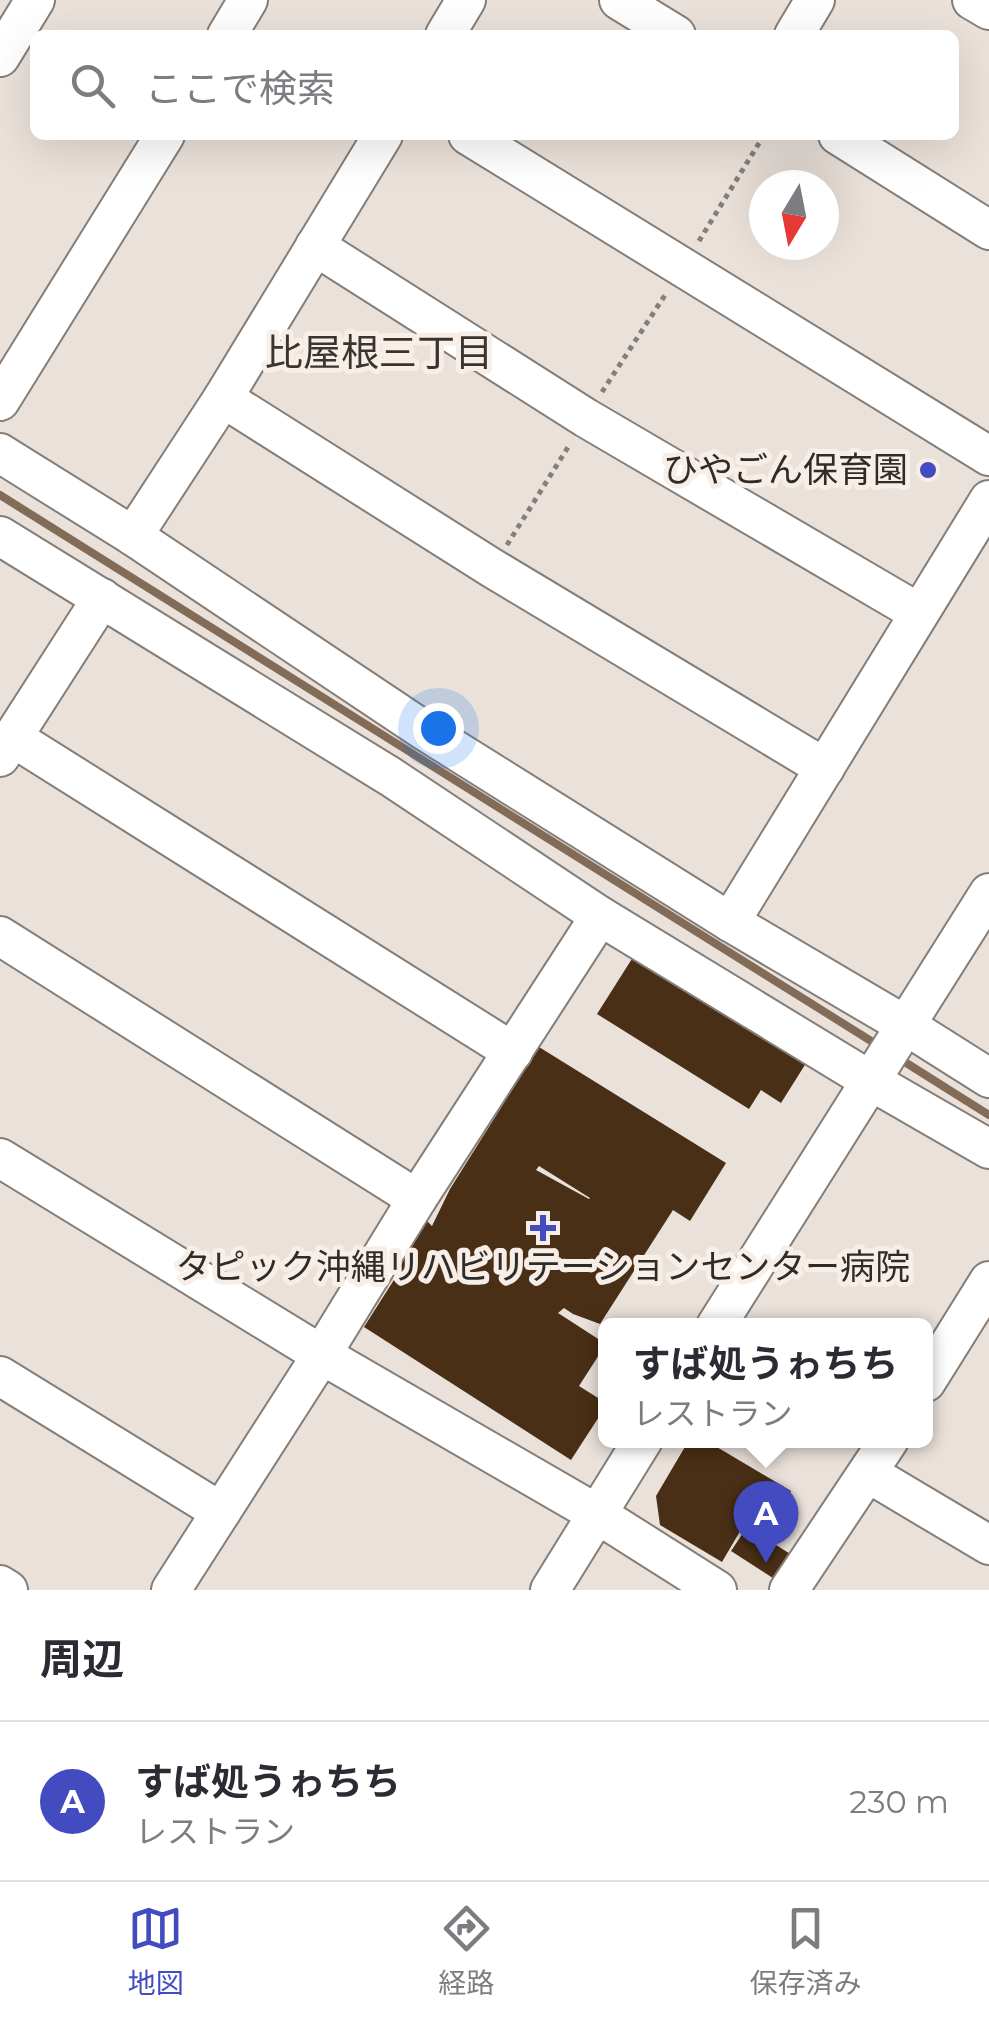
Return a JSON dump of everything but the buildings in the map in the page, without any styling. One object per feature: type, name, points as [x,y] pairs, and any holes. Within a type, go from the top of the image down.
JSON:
[{"type":"street","points":[[0,56],[35,0]]},
{"type":"street","points":[[229,30],[248,0]]},
{"type":"street","points":[[447,30],[466,0]]},
{"type":"street","points":[[619,0],[668,30]]},
{"type":"street","points":[[797,30],[815,0]]},
{"type":"street","points":[[972,0],[989,10]]},
{"type":"street","points":[[0,401],[162,140]]},
{"type":"street","points":[[133,536],[223,398],[380,140]]},
{"type":"street","points":[[476,140],[989,456]]},
{"type":"street","points":[[846,140],[989,230]]},
{"type":"street","points":[[314,246],[586,418],[919,613]]},
{"type":"street","points":[[223,398],[492,568],[824,768]]},
{"type":"street","points":[[0,453],[133,536],[424,732],[903,1030],[989,1078]]},
{"type":"street","points":[[730,922],[989,500]]},
{"type":"street","points":[[0,536],[390,778],[600,916],[875,1075],[989,1149]]},
{"type":"street","points":[[102,598],[6,747],[513,1052]]},
{"type":"street","points":[[390,778],[424,732]]},
{"type":"street","points":[[721,1318],[989,893]]},
{"type":"street","points":[[171,1590],[600,916]]},
{"type":"street","points":[[0,936],[417,1199]]},
{"type":"street","points":[[0,1158],[717,1590]]},
{"type":"street","points":[[933,1376],[974,1338],[989,1281]]},
{"type":"street","points":[[0,1376],[221,1512]]},
{"type":"street","points":[[550,1590],[638,1448]]},
{"type":"street","points":[[790,1590],[884,1448]]},
{"type":"street","points":[[868,1473],[989,1545]]},
{"type":"street","points":[[0,1585],[8,1590]]},
{"type":"path","points":[[492,568],[761,140]]},
{"type":"waterway","points":[[0,495],[879,1046]]},
{"type":"waterway","points":[[900,1059],[989,1115]]},
{"type":"place","name":"ひやごん保育園","points":[[928,470]]},
{"type":"place","name":"タピック沖縄リハビリテーションセンター病院","points":[[543,1228]]},
{"type":"place","name":"すば処うゎちち","points":[[766,1563]]},
{"type":"district","name":"比屋根三丁目","points":[[379,353]]}]
